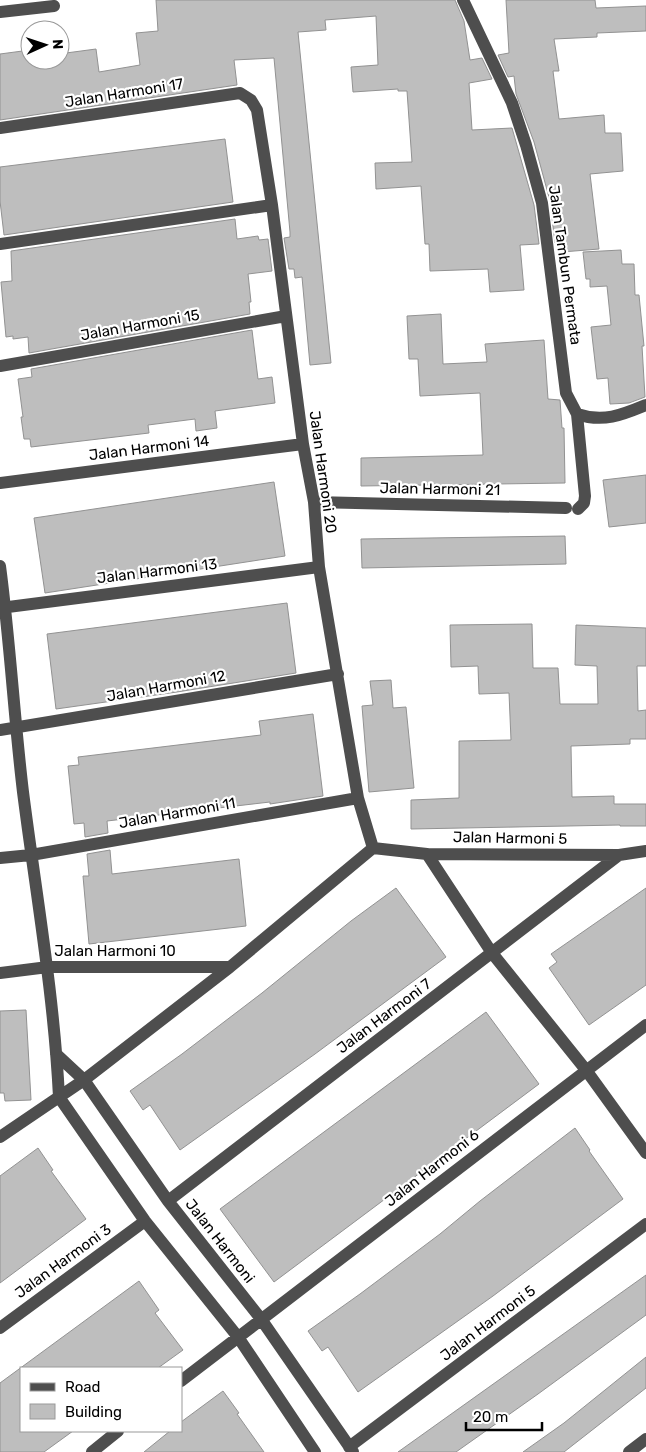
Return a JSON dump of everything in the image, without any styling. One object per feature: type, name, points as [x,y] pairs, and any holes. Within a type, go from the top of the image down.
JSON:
[{"type":"street","name":"Jalan Tambun Permata","points":[[463,0],[512,102],[538,184],[566,393],[577,414]]},
{"type":"street","points":[[0,12],[54,6]]},
{"type":"street","name":"Jalan Harmoni 17","points":[[0,128],[228,94],[240,93],[251,100]]},
{"type":"street","name":"Jalan Harmoni 20","points":[[251,100],[257,110],[260,124],[272,205],[303,444],[314,502],[319,567],[358,798],[373,848]]},
{"type":"street","points":[[0,244],[272,205]]},
{"type":"street","name":"Jalan Harmoni 15","points":[[0,366],[286,316]]},
{"type":"street","points":[[577,414],[588,417],[618,417],[646,405]]},
{"type":"street","name":"Jalan Harmoni 21","points":[[314,502],[572,508],[584,503],[585,496],[577,414]]},
{"type":"street","name":"Jalan Harmoni 14","points":[[0,483],[303,444]]},
{"type":"street","points":[[0,566],[15,728],[31,855],[48,967],[59,1097],[145,1221],[238,1337],[316,1452]]},
{"type":"street","name":"Jalan Harmoni 13","points":[[3,608],[319,567]]},
{"type":"street","name":"Jalan Harmoni 12","points":[[0,730],[338,674]]},
{"type":"street","name":"Jalan Harmoni 11","points":[[0,858],[31,855],[358,798]]},
{"type":"street","points":[[0,1137],[84,1080],[230,966],[373,848]]},
{"type":"street","name":"Jalan Harmoni 5","points":[[373,848],[427,854],[619,856],[646,851]]},
{"type":"street","points":[[427,854],[492,953],[586,1070],[646,1153]]},
{"type":"street","name":"Jalan Harmoni 7","points":[[168,1201],[619,856]]},
{"type":"street","name":"Jalan Harmoni 10","points":[[0,973],[48,967],[230,966]]},
{"type":"street","name":"Jalan Harmoni 6","points":[[182,1380],[646,1025]]},
{"type":"street","name":"Jalan Harmoni","points":[[56,1054],[84,1080],[168,1201],[261,1319],[351,1450]]},
{"type":"street","points":[[0,1124],[20,1122]]},
{"type":"street","name":"Jalan Harmoni 3","points":[[0,1328],[145,1221]]},
{"type":"street","name":"Jalan Harmoni 5","points":[[351,1450],[646,1224]]},
{"type":"street","points":[[92,1452],[117,1432]]},
{"type":"street","points":[[628,1452],[646,1439]]},
{"type":"building","points":[[156,0],[455,0],[464,21],[470,60],[482,58],[492,79],[469,83],[472,130],[512,128],[534,205],[539,244],[520,245],[524,290],[490,292],[488,269],[430,271],[429,244],[425,244],[421,186],[376,189],[375,163],[412,162],[407,91],[398,91],[398,89],[353,92],[351,67],[378,65],[376,16],[325,20],[326,30],[298,32],[331,363],[310,365],[302,277],[295,278],[294,269],[289,269],[284,238],[290,237],[290,232],[274,58],[234,60],[237,85],[0,120],[0,54],[20,51],[20,70],[70,70],[70,52],[96,49],[99,72],[140,65],[136,33],[158,31]]},
{"type":"building","points":[[506,0],[595,0],[596,8],[646,6],[646,31],[597,33],[597,37],[554,39],[559,71],[553,71],[559,119],[604,115],[605,133],[621,133],[623,171],[590,174],[599,249],[562,252],[561,243],[555,243],[550,201],[534,142],[516,94],[514,76],[508,77],[498,55],[509,53]]},
{"type":"building","points":[[225,139],[233,202],[4,235],[0,201],[0,167]]},
{"type":"building","points":[[235,219],[237,239],[258,236],[259,240],[268,239],[272,271],[248,274],[251,302],[249,302],[250,314],[29,353],[28,337],[13,339],[13,336],[6,337],[1,282],[12,281],[11,251]]},
{"type":"building","points":[[621,250],[622,264],[634,264],[635,295],[639,295],[644,346],[642,346],[645,397],[629,403],[610,404],[608,378],[597,379],[591,327],[611,325],[607,286],[590,287],[590,279],[586,279],[583,252]]},
{"type":"building","points":[[441,314],[443,364],[487,362],[485,344],[544,340],[548,399],[560,400],[562,428],[564,428],[565,483],[361,486],[361,458],[483,455],[480,393],[420,396],[418,359],[409,359],[407,316]]},
{"type":"building","points":[[252,330],[258,379],[272,377],[275,403],[215,411],[217,428],[196,431],[195,419],[148,425],[149,433],[31,447],[30,439],[24,439],[18,379],[32,377],[31,369]]},
{"type":"building","points":[[646,475],[646,523],[609,527],[603,480]]},
{"type":"building","points":[[274,482],[285,556],[45,593],[34,518]]},
{"type":"building","points":[[565,536],[566,564],[362,568],[361,539]]},
{"type":"building","points":[[287,603],[296,673],[56,709],[47,634]]},
{"type":"building","points":[[532,624],[533,668],[558,668],[560,704],[598,704],[597,666],[575,665],[576,625],[646,628],[646,666],[637,666],[638,711],[646,710],[646,739],[630,739],[630,744],[571,746],[572,797],[614,796],[614,804],[646,804],[646,826],[411,829],[411,800],[459,798],[459,741],[511,740],[509,693],[479,694],[478,666],[451,667],[450,625]]},
{"type":"building","points":[[391,680],[393,708],[406,707],[414,788],[369,792],[362,706],[373,705],[370,681]]},
{"type":"building","points":[[313,714],[323,796],[270,804],[270,802],[107,821],[108,833],[85,837],[84,823],[74,824],[68,766],[79,765],[78,757],[261,735],[259,721]]},
{"type":"building","points":[[110,850],[112,874],[239,859],[246,926],[89,944],[83,876],[89,876],[87,854]]},
{"type":"building","points":[[396,888],[446,957],[315,1054],[180,1150],[150,1105],[143,1110],[130,1091],[262,993],[351,921]]},
{"type":"building","points":[[646,888],[646,985],[589,1025],[549,968],[557,962],[551,954]]},
{"type":"building","points":[[26,1010],[31,1100],[5,1101],[4,1093],[0,1093],[0,1011]]},
{"type":"building","points":[[486,1012],[539,1084],[274,1282],[220,1209]]},
{"type":"building","points":[[575,1128],[623,1199],[493,1296],[358,1392],[328,1347],[322,1351],[308,1331],[440,1234]]},
{"type":"building","points":[[38,1148],[53,1170],[51,1171],[86,1219],[0,1283],[0,1176]]},
{"type":"building","points":[[646,1275],[646,1315],[538,1394],[456,1452],[398,1452]]},
{"type":"building","points":[[139,1281],[159,1310],[155,1313],[183,1350],[159,1367],[22,1367]]},
{"type":"building","points":[[646,1357],[646,1388],[564,1452],[523,1452],[564,1423]]},
{"type":"building","points":[[20,1368],[20,1432],[72,1432],[44,1452],[0,1452],[0,1383]]},
{"type":"building","points":[[223,1391],[264,1452],[144,1452],[169,1432],[182,1432],[182,1421]]}]
